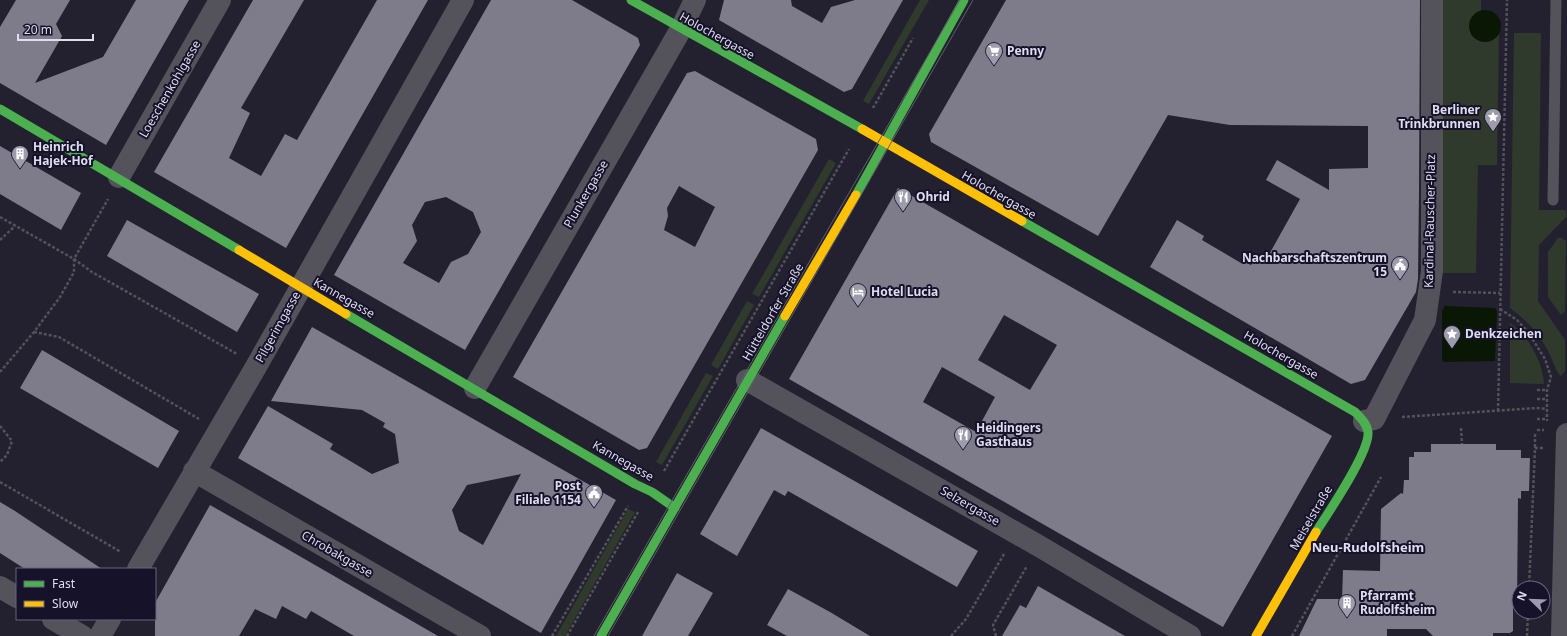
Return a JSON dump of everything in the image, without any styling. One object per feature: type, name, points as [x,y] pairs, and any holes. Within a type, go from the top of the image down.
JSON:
[{"type":"street","name":"Loeschenkohlgasse","points":[[119,177],[220,0]]},
{"type":"street","name":"Pilgerimgasse","points":[[140,566],[257,365],[463,0]]},
{"type":"street","name":"Holochergasse","points":[[631,0],[861,128],[885,144],[1365,417]]},
{"type":"street","name":"Plunkergasse","points":[[475,388],[681,29],[696,0]]},
{"type":"street","name":"Hütteldorfer Straße","points":[[601,636],[747,380],[885,144],[964,0]]},
{"type":"street","name":"Kardinal-Rauscher-Platz","points":[[1365,417],[1425,320],[1432,271],[1432,0]]},
{"type":"street","name":"Kannegasse","points":[[0,109],[119,177],[301,287],[475,388],[635,484],[652,492],[675,508]]},
{"type":"street","name":"Selzergasse","points":[[747,380],[1017,533],[1190,636]]},
{"type":"street","name":"Meiselstraße","points":[[1256,636],[1365,449],[1370,435],[1365,417]]},
{"type":"street","points":[[1557,435],[1562,636]]},
{"type":"street","name":"Chrobakgasse","points":[[194,471],[480,636]]},
{"type":"street","points":[[0,587],[16,596]]},
{"type":"street","points":[[56,620],[82,636]]},
{"type":"street","points":[[100,636],[109,620]]},
{"type":"lane","points":[[1553,200],[1556,0]]},
{"type":"path","points":[[1498,411],[1507,0]]},
{"type":"path","points":[[567,636],[638,512],[652,492],[916,34]]},
{"type":"path","points":[[0,372],[34,332],[60,297],[74,272],[74,258],[119,177]]},
{"type":"path","points":[[0,217],[74,258],[92,272],[257,365]]},
{"type":"path","points":[[0,240],[15,226]]},
{"type":"path","points":[[1429,292],[1500,293]]},
{"type":"path","points":[[1500,309],[1517,320],[1528,332],[1541,353],[1551,377],[1547,390],[1547,419],[1557,435]]},
{"type":"path","points":[[34,332],[59,337],[218,430]]},
{"type":"path","points":[[1537,390],[1547,390]]},
{"type":"path","points":[[1537,399],[1547,399]]},
{"type":"path","points":[[1365,417],[1547,409]]},
{"type":"path","points":[[1537,419],[1547,419]]},
{"type":"path","points":[[0,426],[12,441],[7,455],[0,462]]},
{"type":"path","points":[[1461,428],[1462,444]]},
{"type":"path","points":[[1529,580],[1535,434]]},
{"type":"path","points":[[1535,448],[1547,448]]},
{"type":"path","points":[[1292,636],[1381,477]]},
{"type":"path","points":[[0,482],[140,566]]},
{"type":"path","points":[[552,636],[628,506],[637,498],[652,492]]},
{"type":"path","points":[[951,636],[966,619],[1017,533]]},
{"type":"path","points":[[996,636],[993,625],[1039,546]]},
{"type":"path","points":[[1527,636],[1528,620]]},
{"type":"shaded area","points":[[920,0],[929,0],[869,104],[863,101]]},
{"type":"shaded area","points":[[1442,0],[1481,0],[1481,11],[1475,14],[1469,25],[1472,36],[1475,39],[1487,42],[1494,39],[1499,33],[1497,165],[1478,165],[1476,273],[1439,273]]},
{"type":"shaded area","points":[[1482,10],[1488,10],[1498,17],[1501,26],[1500,32],[1494,39],[1488,42],[1482,42],[1472,35],[1469,29],[1469,23],[1476,13]]},
{"type":"shaded area","points":[[1514,33],[1541,33],[1539,210],[1566,210],[1566,217],[1539,245],[1538,301],[1565,340],[1565,371],[1561,376],[1556,370],[1552,359],[1539,336],[1523,318],[1510,308]]},
{"type":"shaded area","points":[[829,159],[836,163],[759,297],[752,294]]},
{"type":"shaded area","points":[[1558,238],[1566,241],[1565,311],[1561,315],[1548,297],[1548,252]]},
{"type":"shaded area","points":[[747,301],[754,305],[718,369],[711,365]]},
{"type":"shaded area","points":[[1445,306],[1495,308],[1497,311],[1495,361],[1442,361],[1442,311]]},
{"type":"shaded area","points":[[1510,323],[1523,334],[1538,358],[1544,384],[1510,383]]},
{"type":"shaded area","points":[[706,373],[713,376],[662,465],[656,462]]},
{"type":"shaded area","points":[[628,509],[635,512],[565,636],[556,636]]},
{"type":"building","points":[[16,0],[70,0],[56,24],[62,36],[35,83],[103,57],[136,0],[189,0],[106,145],[0,83],[0,27]]},
{"type":"building","points":[[253,0],[304,0],[241,108],[250,113],[229,158],[261,176],[285,134],[297,140],[377,0],[428,0],[286,248],[154,172]]},
{"type":"building","points":[[491,0],[572,0],[638,38],[640,45],[465,350],[334,275]],"holes":[[[446,197],[473,212],[481,232],[468,254],[451,262],[439,283],[403,263],[417,241],[412,225],[425,202]]]},
{"type":"building","points":[[724,0],[791,0],[792,6],[822,23],[831,7],[855,0],[903,0],[852,89],[844,92],[719,20]]},
{"type":"building","points":[[1006,0],[1420,0],[1418,279],[1416,292],[1365,380],[1351,384],[1150,267],[1177,220],[1204,236],[1202,240],[1241,263],[1243,261],[1251,265],[1255,260],[1258,262],[1260,257],[1266,260],[1300,199],[1266,180],[1277,160],[1329,190],[1329,169],[1368,168],[1368,126],[1230,125],[1168,115],[1098,236],[931,142],[929,134]]},
{"type":"building","points":[[695,71],[816,139],[818,150],[647,448],[639,450],[513,377],[687,73]],"holes":[[[679,186],[715,207],[695,247],[664,230],[668,216],[667,208]]]},
{"type":"building","name":"Heinrich Hajek-Hof","points":[[0,146],[81,193],[61,230],[0,194]]},
{"type":"building","points":[[898,188],[1332,436],[1223,627],[789,379]],"holes":[[[1004,315],[1057,345],[1030,390],[978,360]],[[942,367],[995,397],[976,432],[923,402]]]},
{"type":"building","points":[[127,220],[259,294],[237,332],[107,256]]},
{"type":"building","points":[[312,327],[616,500],[541,633],[238,458],[268,406],[333,444],[330,449],[372,474],[399,463],[395,434],[383,427],[385,423],[362,410],[271,401]],"holes":[[[521,474],[483,545],[459,531],[452,510],[467,485]]]},
{"type":"building","points":[[42,350],[179,431],[158,468],[20,388]]},
{"type":"building","points":[[761,428],[978,551],[957,587],[788,491],[785,496],[774,490],[737,556],[700,534]]},
{"type":"building","points":[[1431,444],[1496,444],[1496,450],[1521,450],[1521,458],[1530,458],[1529,491],[1521,491],[1521,499],[1518,498],[1517,580],[1511,580],[1511,620],[1513,620],[1513,631],[1510,633],[1493,633],[1493,636],[1433,636],[1426,629],[1387,629],[1387,636],[1299,636],[1317,599],[1342,599],[1343,570],[1380,571],[1381,509],[1401,493],[1403,494],[1404,480],[1409,480],[1409,457],[1414,457],[1414,452],[1431,452]]},
{"type":"building","points":[[0,502],[100,568],[23,568],[0,553]]},
{"type":"building","points":[[210,505],[438,636],[354,636],[311,611],[306,619],[282,606],[276,619],[255,609],[239,636],[155,636],[156,601]]},
{"type":"building","points":[[677,573],[713,593],[688,636],[642,636]]},
{"type":"building","points":[[1038,586],[1125,636],[1002,636],[1020,605],[1026,608]]},
{"type":"building","points":[[788,589],[870,636],[787,636],[767,625]]},
{"type":"tram line","points":[[594,636],[960,0]]},
{"type":"tram line","points":[[608,636],[973,0]]},
{"type":"traffic: fast","points":[[631,0],[862,129]]},
{"type":"traffic: fast","points":[[856,195],[964,0]]},
{"type":"traffic: fast","points":[[0,109],[239,250]]},
{"type":"traffic: fast","points":[[1022,221],[1355,412],[1365,424],[1368,432],[1367,441],[1356,467],[1316,532]]},
{"type":"traffic: fast","points":[[346,314],[635,484],[652,492],[675,508]]},
{"type":"traffic: fast","points":[[601,636],[785,316]]},
{"type":"traffic: slow","points":[[862,129],[1022,221]]},
{"type":"traffic: slow","points":[[785,316],[856,195]]},
{"type":"traffic: slow","points":[[239,250],[346,314]]},
{"type":"traffic: slow","points":[[1256,636],[1316,532]]},
{"type":"place","name":"Penny","points":[[994,66]]},
{"type":"place","name":"Berliner Trinkbrunnen","points":[[1493,132]]},
{"type":"place","name":"Heinrich Hajek-Hof","points":[[20,169]]},
{"type":"place","name":"Ohrid","points":[[903,212]]},
{"type":"place","name":"Nachbarschaftszentrum 15","points":[[1400,280]]},
{"type":"place","name":"Hotel Lucia","points":[[858,307]]},
{"type":"place","name":"Denkzeichen","points":[[1452,349]]},
{"type":"place","name":"Heidingers Gasthaus","points":[[963,450]]},
{"type":"place","name":"Post Filiale 1154","points":[[594,508]]},
{"type":"place","name":"Pfarramt Rudolfsheim","points":[[1347,618]]},
{"type":"district","name":"Neu-Rudolfsheim","points":[[1368,547]]}]
